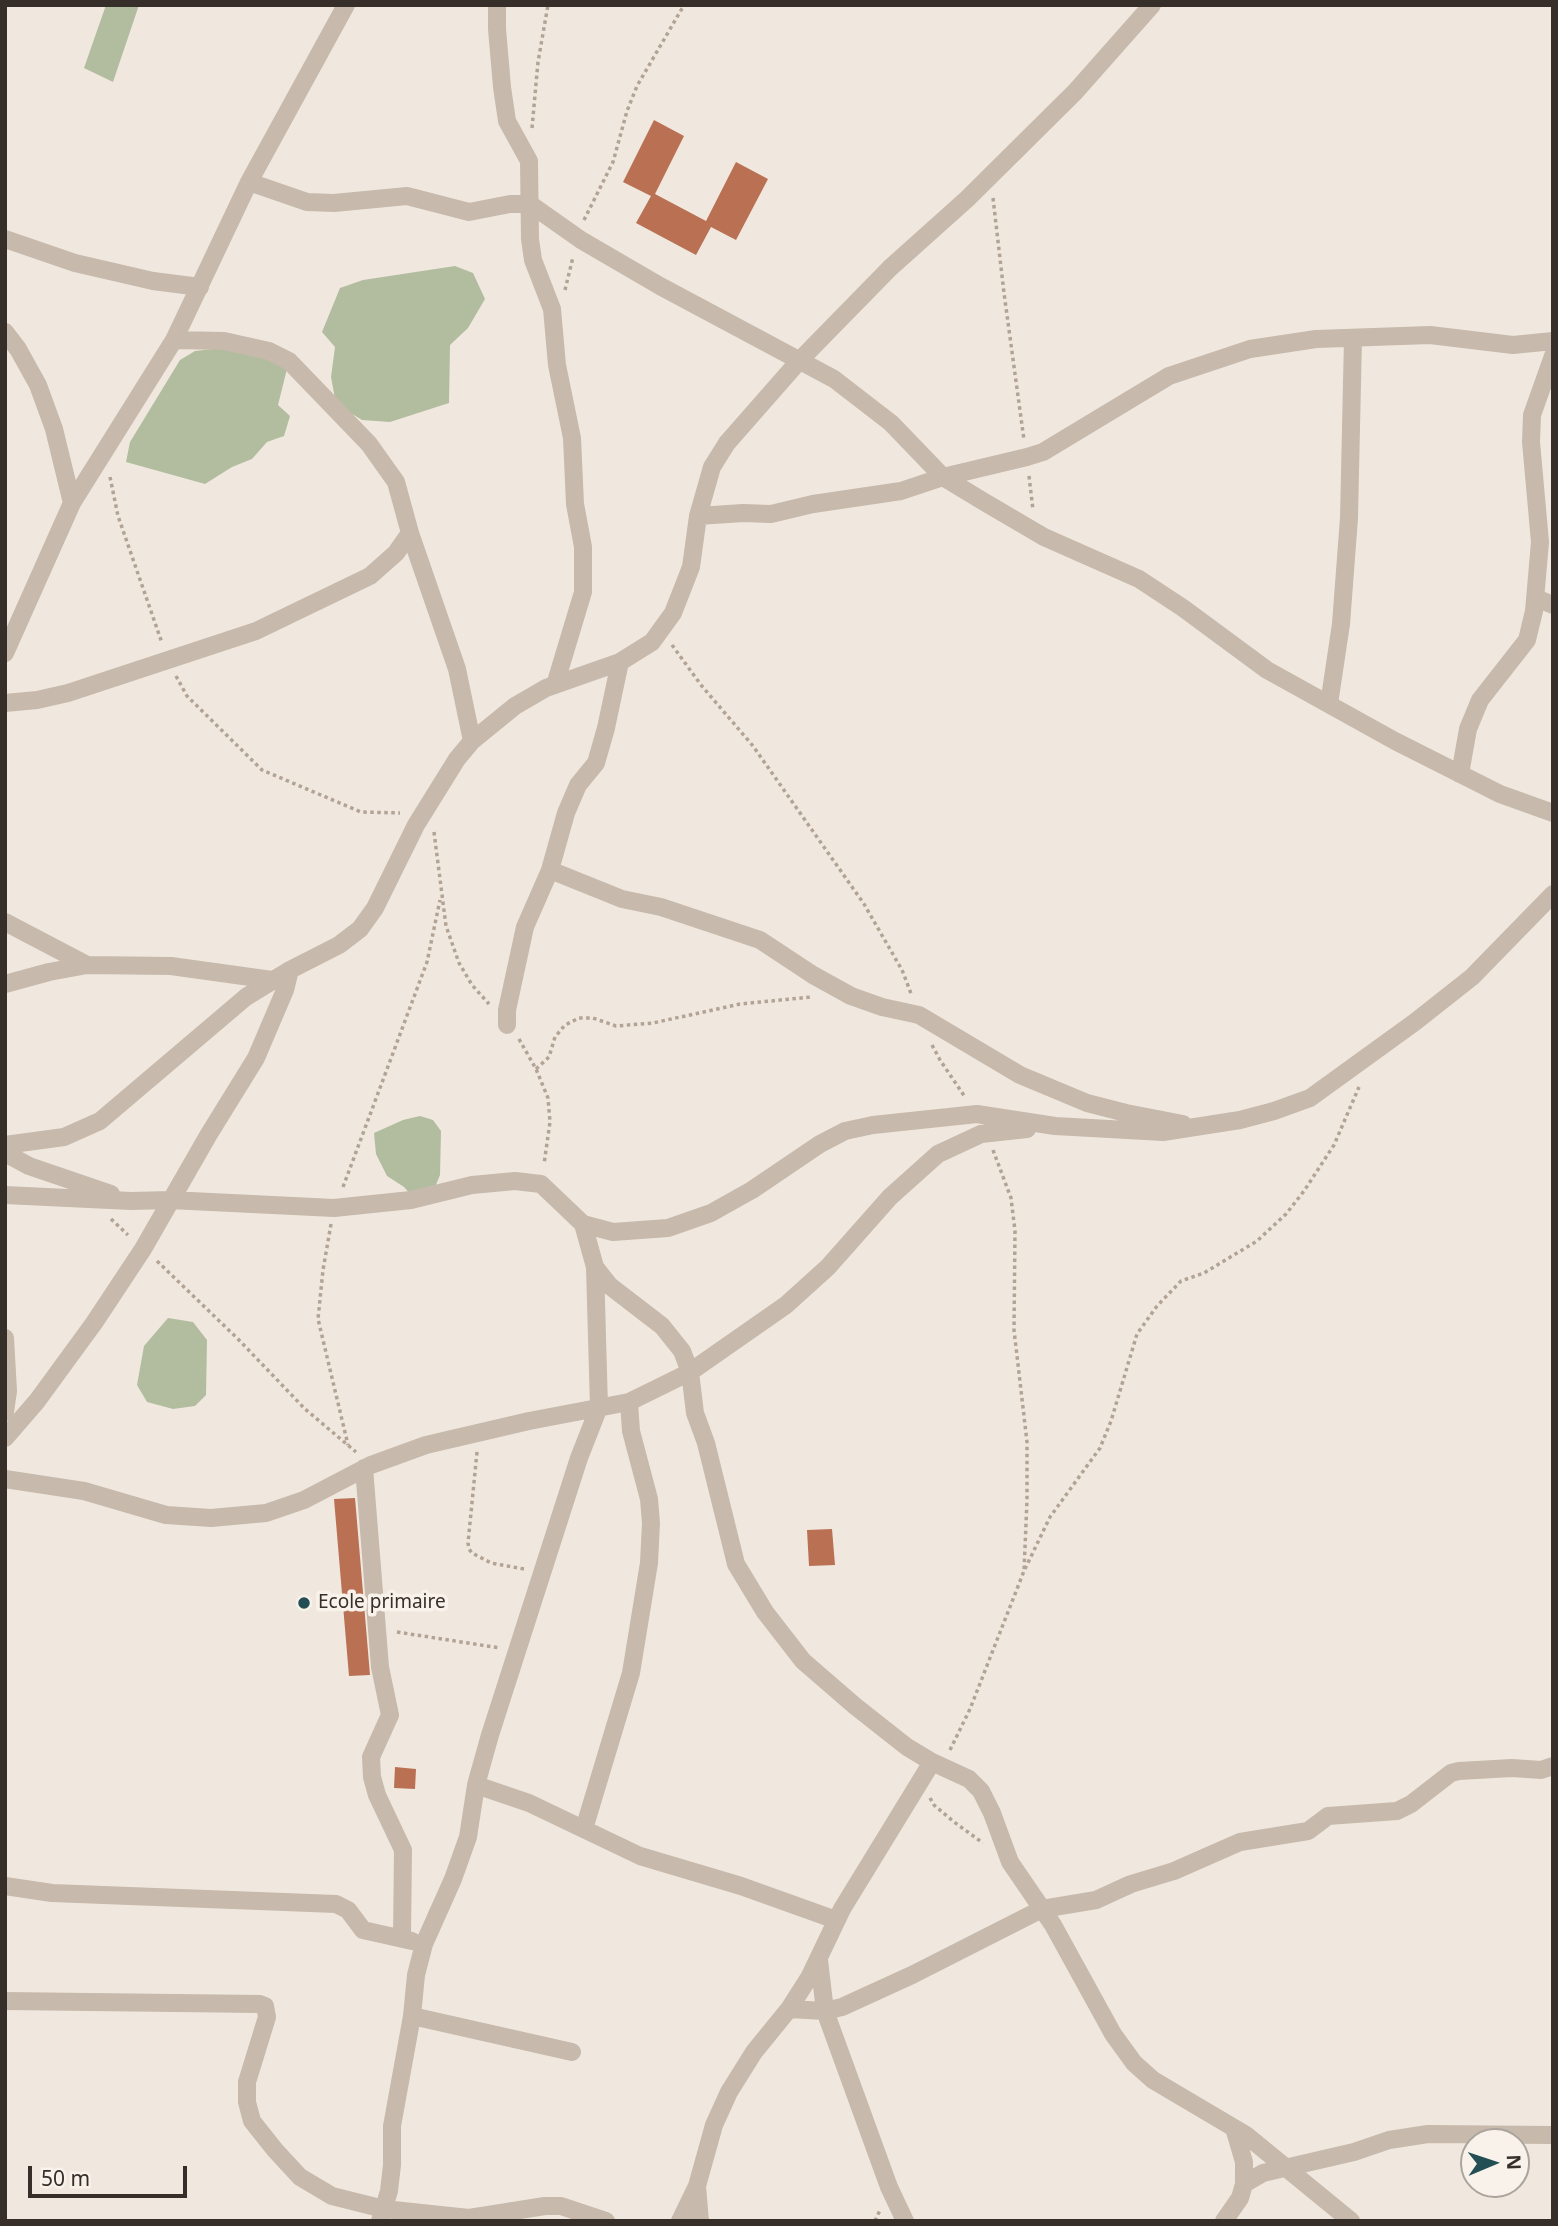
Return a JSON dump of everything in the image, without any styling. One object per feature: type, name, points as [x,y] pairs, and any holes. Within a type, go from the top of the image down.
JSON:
[{"type":"street","points":[[5,653],[72,503],[174,340],[249,182],[346,5]]},
{"type":"street","points":[[497,5],[507,121],[529,161],[530,239],[533,260],[552,309],[557,365],[572,438],[575,504],[583,547],[583,592],[555,685]]},
{"type":"street","points":[[5,1145],[64,1137],[100,1121],[246,997],[338,945],[360,929],[375,908],[421,816],[457,759],[472,741],[515,706],[546,688],[620,662],[652,642],[673,613],[691,567],[698,516],[712,467],[727,443],[799,361],[890,268],[991,175],[1075,92],[1152,5]]},
{"type":"street","points":[[249,182],[307,202],[334,203],[407,197],[469,212],[510,204],[530,204],[576,236],[660,286],[834,379],[891,423],[943,477],[1035,533],[1139,579],[1267,670],[1395,741],[1500,794],[1553,813]]},
{"type":"street","points":[[5,239],[75,263],[153,281],[200,286]]},
{"type":"street","points":[[5,332],[38,385],[54,429],[72,503]]},
{"type":"street","points":[[698,516],[771,514],[813,504],[901,491],[943,477],[1027,457],[1043,452],[1169,376],[1250,349],[1316,340],[1430,335],[1513,345],[1553,341]]},
{"type":"street","points":[[1329,704],[1341,624],[1348,531],[1353,338]]},
{"type":"street","points":[[174,340],[224,341],[269,351],[289,361],[369,444],[396,482],[410,533],[457,669],[472,741]]},
{"type":"street","points":[[1460,774],[1468,729],[1480,700],[1527,640],[1535,598],[1539,542],[1531,442],[1532,415],[1553,356]]},
{"type":"street","points":[[5,703],[68,694],[256,631],[370,576],[397,553],[410,533]]},
{"type":"street","points":[[1535,598],[1553,605]]},
{"type":"street","points":[[508,1026],[507,1010],[526,928],[550,870],[566,814],[578,785],[596,763],[620,662]]},
{"type":"street","points":[[550,870],[622,899],[661,907],[760,940],[851,996],[882,1007],[919,1015],[1020,1075],[1087,1103],[1199,1126]]},
{"type":"street","points":[[5,1195],[334,1208],[411,1200],[472,1185],[515,1181],[541,1184],[583,1224],[613,1232],[668,1228],[711,1213],[752,1190],[820,1144],[845,1131],[873,1125],[977,1114],[1055,1126],[1163,1132],[1240,1120],[1310,1098],[1472,977],[1553,894]]},
{"type":"street","points":[[5,922],[87,965]]},
{"type":"street","points":[[5,984],[87,965],[171,966],[272,980]]},
{"type":"street","points":[[5,1438],[37,1401],[86,1334],[143,1248],[256,1058],[285,990],[290,970]]},
{"type":"street","points":[[5,1479],[84,1491],[166,1515],[211,1518],[266,1513],[304,1500],[367,1466],[426,1445],[629,1402],[690,1372],[786,1306],[828,1267],[890,1197],[938,1154],[986,1133],[1055,1126]]},
{"type":"street","points":[[5,1153],[29,1166],[131,1201]]},
{"type":"street","points":[[382,2215],[389,2191],[392,2165],[392,2126],[412,2017],[416,1975],[424,1944],[453,1879],[468,1837],[476,1785],[579,1458],[599,1407],[595,1267],[583,1224]]},
{"type":"street","points":[[595,1267],[610,1286],[662,1326],[682,1351],[690,1372],[695,1413],[706,1443],[736,1564],[765,1612],[803,1661],[907,1747],[936,1765],[969,1779],[981,1791],[1010,1862],[1053,1925],[1113,2034],[1134,2063],[1153,2080],[1234,2128],[1351,2221]]},
{"type":"street","points":[[5,1338],[8,1391],[5,1412]]},
{"type":"street","points":[[584,1829],[631,1674],[649,1563],[649,1499],[631,1431],[629,1402]]},
{"type":"street","points":[[367,1466],[380,1667],[390,1715],[372,1757],[372,1777],[377,1795],[403,1850],[402,1938]]},
{"type":"street","points":[[680,2221],[697,2186],[714,2125],[729,2092],[754,2052],[789,2009],[810,1976],[836,1920],[936,1765]]},
{"type":"street","points":[[789,2009],[825,2011],[842,2007],[1042,1909],[1096,1900],[1131,1884],[1174,1871],[1240,1842],[1308,1832],[1328,1816],[1397,1811],[1411,1804],[1451,1773],[1513,1768],[1541,1770],[1553,1766]]},
{"type":"street","points":[[476,1785],[529,1803],[640,1856],[741,1886],[836,1920]]},
{"type":"street","points":[[5,1886],[52,1893],[335,1905],[348,1910],[363,1930],[424,1944]]},
{"type":"street","points":[[818,1956],[825,2011],[889,2187],[905,2221]]},
{"type":"street","points":[[5,2001],[260,2004],[265,2006],[267,2017],[247,2082],[247,2102],[252,2121],[300,2178],[332,2196],[382,2215],[469,2218],[553,2206],[606,2221]]},
{"type":"street","points":[[412,2017],[572,2052]]},
{"type":"street","points":[[1224,2221],[1240,2197],[1244,2184],[1244,2162],[1234,2128]]},
{"type":"street","points":[[1244,2184],[1262,2173],[1285,2166],[1354,2152],[1389,2140],[1428,2134],[1553,2135]]},
{"type":"street","points":[[697,2186],[700,2221]]},
{"type":"path","points":[[529,161],[538,62],[548,5]]},
{"type":"path","points":[[552,309],[565,290],[576,236],[613,162],[636,86],[684,5]]},
{"type":"path","points":[[991,175],[1035,533]]},
{"type":"path","points":[[105,451],[118,516],[169,662],[187,696],[262,770],[361,812],[389,811],[421,816],[434,831],[446,926],[458,963],[472,985],[517,1036],[536,1069],[548,1098],[550,1122],[541,1184]]},
{"type":"path","points":[[661,629],[701,685],[753,746],[864,904],[902,970],[940,1060],[977,1114]]},
{"type":"path","points":[[348,1446],[318,1319],[323,1270],[334,1208],[427,962],[441,895]]},
{"type":"path","points":[[536,1069],[549,1057],[555,1037],[565,1025],[579,1018],[593,1018],[616,1026],[653,1023],[740,1004],[820,997]]},
{"type":"path","points":[[1010,1862],[934,1805],[930,1797],[936,1765],[957,1739],[1024,1571],[1050,1517],[1100,1448],[1111,1421],[1137,1334],[1157,1306],[1181,1281],[1204,1273],[1257,1241],[1286,1214],[1334,1145],[1359,1087]]},
{"type":"path","points":[[986,1133],[1011,1198],[1015,1231],[1014,1330],[1027,1442],[1024,1571]]},
{"type":"path","points":[[89,1199],[238,1339],[305,1409],[367,1466]]},
{"type":"path","points":[[480,1432],[469,1549],[491,1563],[543,1574]]},
{"type":"path","points":[[377,1629],[517,1651]]},
{"type":"green space","points":[[106,5],[139,5],[113,82],[84,68]]},
{"type":"green space","points":[[455,266],[473,273],[485,299],[468,328],[450,345],[449,403],[390,422],[362,420],[336,404],[331,377],[335,347],[322,332],[340,288],[363,280]]},
{"type":"green space","points":[[232,347],[289,361],[278,405],[290,416],[284,436],[267,442],[252,459],[232,467],[205,484],[126,462],[130,442],[180,360],[195,351]]},
{"type":"green space","points":[[420,1116],[433,1120],[441,1131],[440,1175],[433,1192],[411,1195],[387,1176],[376,1154],[374,1133],[403,1120]]},
{"type":"green space","points":[[168,1318],[193,1322],[207,1340],[206,1395],[195,1406],[173,1409],[147,1402],[137,1385],[144,1346]]},
{"type":"building","points":[[654,120],[684,136],[655,194],[706,221],[736,162],[768,179],[736,240],[711,227],[696,255],[636,223],[651,196],[623,182]]},
{"type":"building","points":[[355,1498],[370,1675],[349,1676],[334,1499]]},
{"type":"building","points":[[832,1529],[835,1565],[809,1566],[807,1530]]},
{"type":"building","points":[[395,1767],[416,1769],[415,1789],[394,1788]]},
{"type":"place","name":"Ecole primaire","points":[[304,1603]]}]
